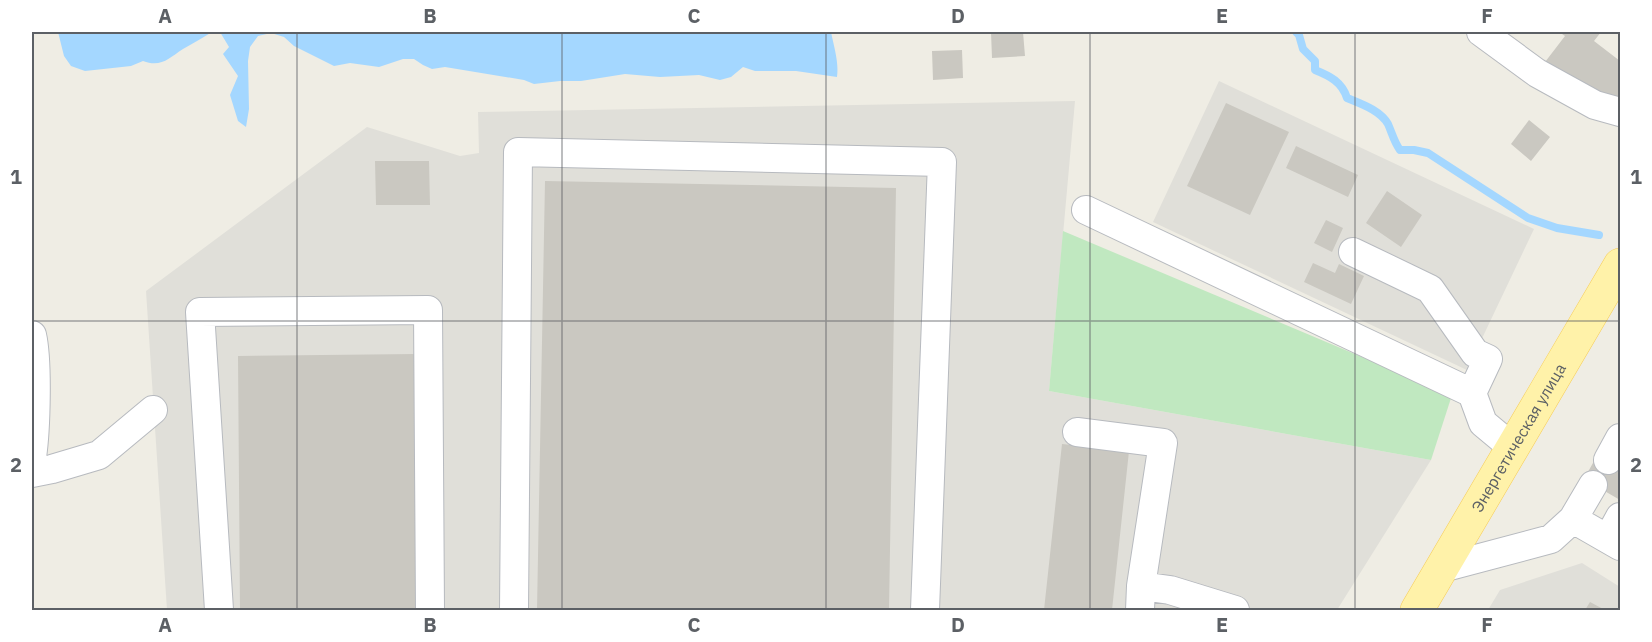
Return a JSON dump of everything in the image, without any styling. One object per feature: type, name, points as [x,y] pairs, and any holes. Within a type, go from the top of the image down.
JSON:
[{"type":"main road","name":"Энергетическая улица","points":[[1417,610],[1620,265]]},
{"type":"lane","points":[[1481,32],[1537,73],[1595,105],[1620,112]]},
{"type":"lane","points":[[514,610],[518,152],[942,162],[925,610]]},
{"type":"lane","points":[[1086,210],[1472,393],[1484,423],[1513,448]]},
{"type":"lane","points":[[1353,252],[1430,288],[1475,353],[1488,359],[1472,393]]},
{"type":"lane","points":[[219,610],[200,312],[416,310],[428,310],[430,610]]},
{"type":"lane","points":[[32,335],[35,385],[32,442]]},
{"type":"lane","points":[[32,473],[99,455],[153,410]]},
{"type":"lane","points":[[1077,432],[1163,443],[1140,598],[1170,590],[1235,610]]},
{"type":"lane","points":[[1442,568],[1551,539],[1573,519],[1593,485]]},
{"type":"lane","points":[[1573,519],[1616,534]]},
{"type":"shaded area","points":[[1219,81],[1534,229],[1467,370],[1153,222]]},
{"type":"shaded area","points":[[1075,101],[1049,391],[1431,460],[1337,610],[167,610],[146,291],[367,127],[460,156],[479,153],[478,112]]},
{"type":"shaded area","points":[[1582,563],[1620,587],[1620,610],[1488,610],[1500,590]]},
{"type":"green space","points":[[1063,231],[1452,395],[1431,460],[1049,391]]},
{"type":"water","points":[[58,32],[212,32],[160,63],[143,61],[131,66],[85,71],[71,66],[64,56]]},
{"type":"water","points":[[220,32],[831,32],[836,54],[837,77],[796,71],[755,71],[743,67],[731,77],[720,80],[699,75],[660,77],[625,74],[581,81],[534,84],[524,80],[445,67],[432,69],[414,59],[403,59],[379,67],[350,63],[334,66],[294,46],[284,37],[271,33],[258,36],[250,47],[249,109],[246,127],[238,121],[230,95],[238,76],[223,54],[229,47]]},
{"type":"building","points":[[991,32],[1023,32],[1025,56],[992,58]]},
{"type":"building","points":[[1559,32],[1601,32],[1594,41],[1620,61],[1620,95],[1612,105],[1542,66],[1565,36]]},
{"type":"building","points":[[962,50],[963,78],[933,80],[932,51]]},
{"type":"building","points":[[1226,103],[1289,132],[1250,215],[1187,186]]},
{"type":"building","points":[[1529,120],[1550,137],[1531,161],[1511,144]]},
{"type":"building","points":[[1296,146],[1358,175],[1348,197],[1286,168]]},
{"type":"building","points":[[375,161],[429,161],[430,205],[376,205]]},
{"type":"building","points":[[545,181],[896,188],[889,610],[537,610]]},
{"type":"building","points":[[1387,191],[1422,215],[1401,247],[1366,223]]},
{"type":"building","points":[[1326,220],[1343,228],[1332,252],[1314,243]]},
{"type":"building","points":[[1313,263],[1335,273],[1339,264],[1364,276],[1351,304],[1304,282]]},
{"type":"building","points":[[415,354],[418,610],[240,610],[238,356]]},
{"type":"building","points":[[1062,444],[1129,451],[1112,610],[1044,610]]},
{"type":"building","points":[[1598,454],[1620,467],[1620,500],[1584,479]]},
{"type":"building","points":[[1590,602],[1605,610],[1585,610]]},
{"type":"waterway","points":[[1296,32],[1303,49],[1315,61],[1315,70],[1335,80],[1347,98],[1370,108],[1385,119],[1400,150],[1428,153],[1528,218],[1557,228],[1599,235]]}]
